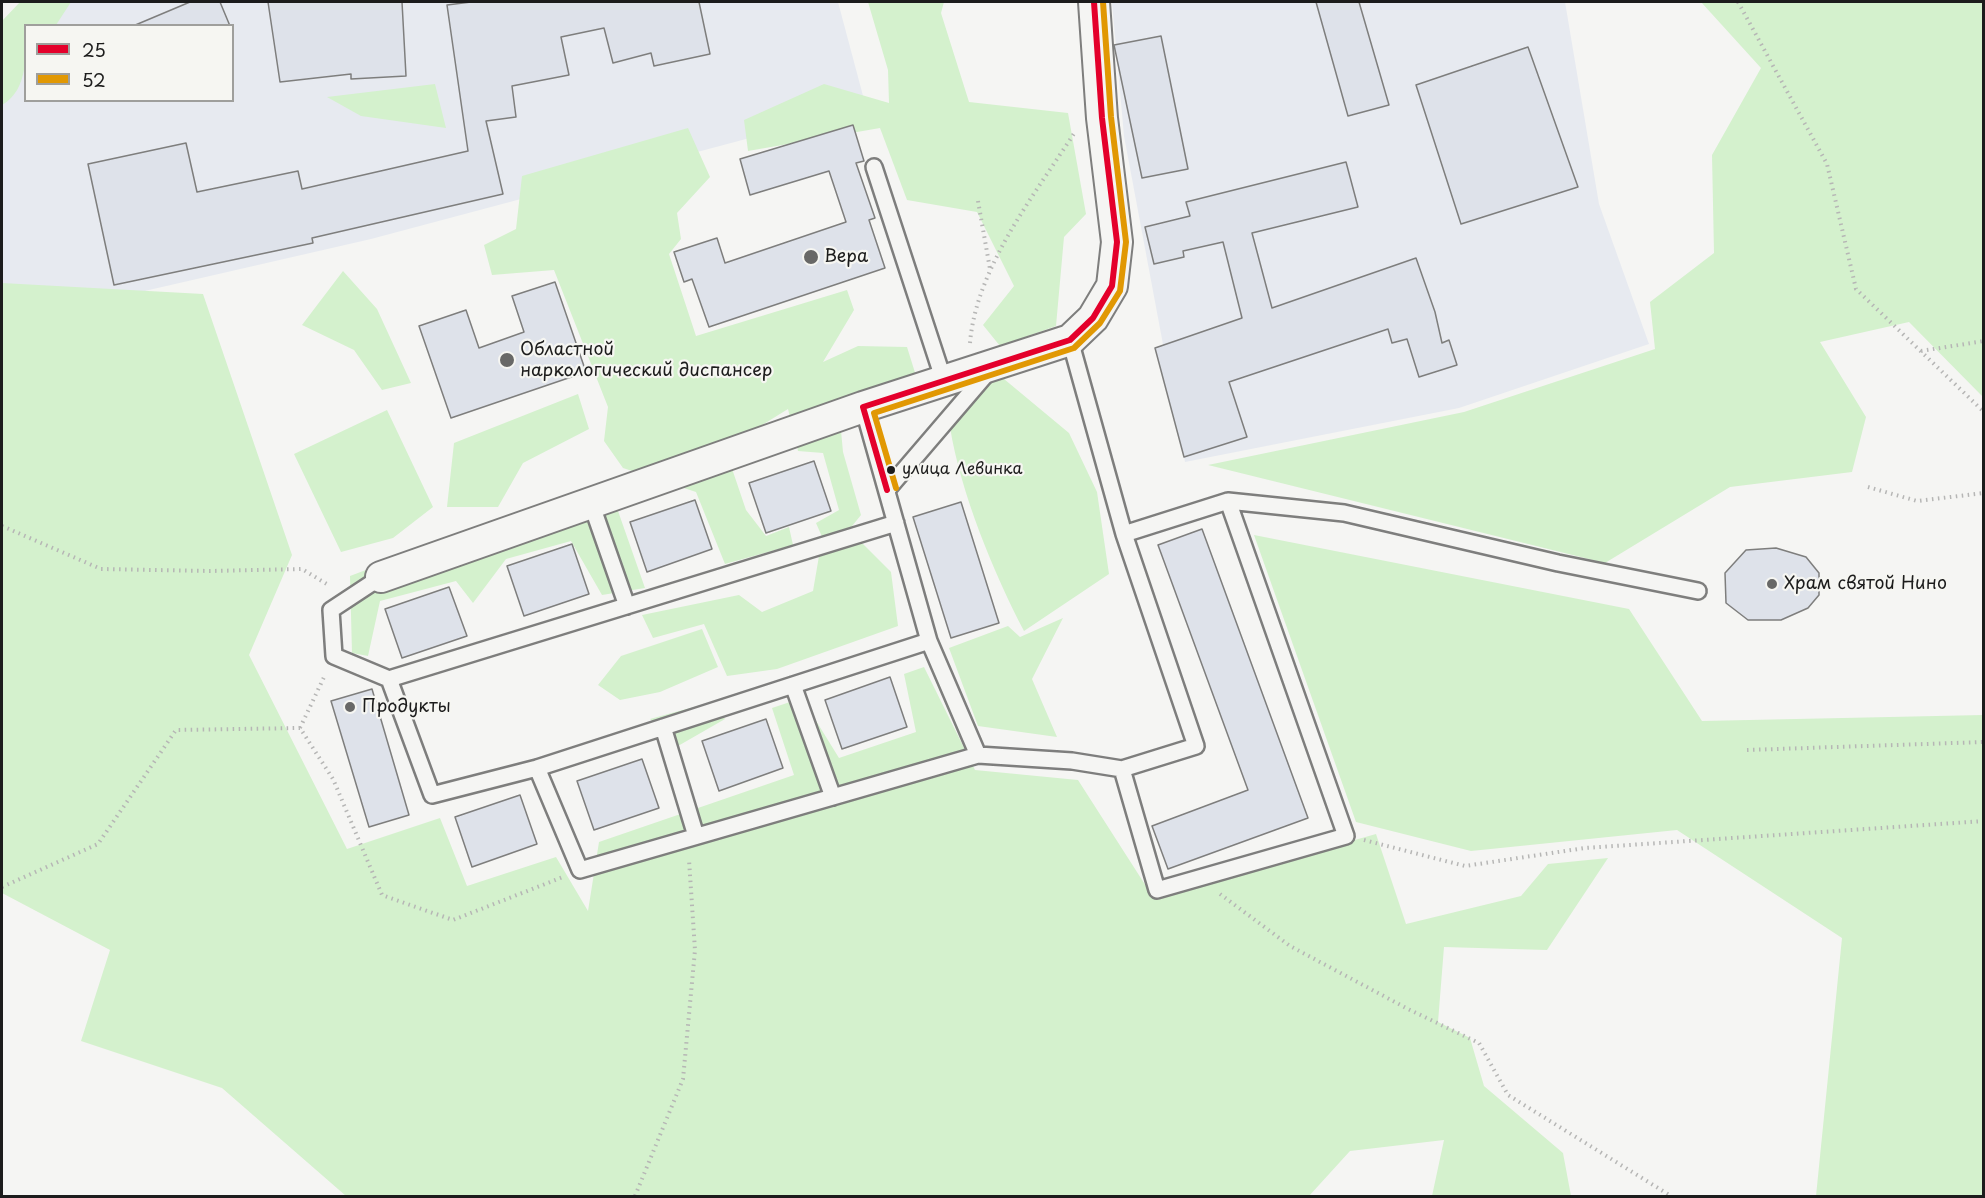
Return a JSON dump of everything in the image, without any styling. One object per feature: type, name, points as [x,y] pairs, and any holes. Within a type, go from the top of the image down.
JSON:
[{"type":"street","points":[[381,577],[863,407],[1070,340],[1093,318],[1112,286],[1117,242],[1100,94],[1094,2]]},
{"type":"lane","points":[[874,167],[969,373],[887,490]]},
{"type":"lane","points":[[537,768],[580,870],[978,755],[1072,760],[1122,769],[1196,746],[1124,534],[1070,340]]},
{"type":"lane","points":[[863,407],[929,641],[978,755]]},
{"type":"lane","points":[[1124,534],[1228,501],[1344,513],[1558,563],[1698,591]]},
{"type":"lane","points":[[1122,769],[1157,891],[1346,836],[1228,501]]},
{"type":"lane","points":[[591,503],[627,606]]},
{"type":"lane","points":[[381,577],[331,609],[334,656],[389,679],[896,523]]},
{"type":"lane","points":[[389,679],[432,795],[537,768],[929,641]]},
{"type":"lane","points":[[793,685],[833,796]]},
{"type":"lane","points":[[663,727],[692,838]]},
{"type":"path","points":[[1738,2],[1827,164],[1856,290],[1983,412]]},
{"type":"path","points":[[969,373],[972,321],[990,270],[1033,196],[1100,94]]},
{"type":"path","points":[[978,201],[990,270]]},
{"type":"path","points":[[1920,351],[1983,341]]},
{"type":"path","points":[[1868,487],[1917,501],[1983,493]]},
{"type":"path","points":[[2,526],[101,569],[210,571],[302,569],[349,598]]},
{"type":"path","points":[[300,728],[334,656]]},
{"type":"path","points":[[300,728],[333,779],[382,895],[453,920],[580,870]]},
{"type":"path","points":[[2,887],[98,844],[176,730],[300,728]]},
{"type":"path","points":[[1747,750],[1983,742]]},
{"type":"path","points":[[1346,836],[1465,866],[1585,848],[1983,820]]},
{"type":"path","points":[[634,1197],[683,1079],[695,950],[692,838]]},
{"type":"path","points":[[1200,878],[1290,946],[1408,1009],[1479,1043],[1508,1095],[1671,1197]]},
{"type":"shaded area","points":[[28,2],[838,2],[866,107],[371,239],[101,301],[2,288],[2,43]]},
{"type":"shaded area","points":[[1112,2],[1565,2],[1599,204],[1649,344],[1459,408],[1185,462],[1124,136]]},
{"type":"green space","points":[[20,2],[71,2],[57,24],[24,24],[24,70],[17,90],[2,105],[2,21]]},
{"type":"green space","points":[[868,2],[944,2],[941,13],[969,102],[1068,113],[1086,214],[1064,237],[1056,326],[1000,346],[983,325],[1014,286],[977,212],[907,200],[880,128],[748,151],[744,120],[824,84],[889,103],[888,70]]},
{"type":"green space","points":[[1701,2],[1983,2],[1983,397],[1909,322],[1820,342],[1866,417],[1852,472],[1730,487],[1605,563],[1208,465],[1464,412],[1655,349],[1650,302],[1714,253],[1712,155],[1761,68]]},
{"type":"green space","points":[[435,84],[446,128],[361,116],[327,97]]},
{"type":"green space","points":[[688,128],[710,177],[677,213],[681,239],[669,254],[696,336],[847,290],[854,310],[823,362],[858,346],[907,347],[917,379],[838,398],[843,452],[861,515],[848,531],[823,539],[816,523],[839,510],[823,453],[798,451],[788,409],[725,448],[746,510],[766,536],[789,527],[793,545],[725,564],[696,492],[623,468],[604,441],[608,407],[554,270],[492,275],[484,245],[516,229],[522,176]]},
{"type":"green space","points":[[343,271],[377,309],[411,383],[382,390],[354,350],[302,325]]},
{"type":"green space","points":[[2,283],[203,294],[292,555],[249,655],[347,849],[440,818],[467,886],[556,857],[588,911],[599,842],[794,775],[772,708],[802,698],[839,758],[916,732],[904,674],[924,667],[975,770],[1078,780],[1153,897],[1376,834],[1406,924],[1521,896],[1548,864],[1608,858],[1547,950],[1444,947],[1438,1022],[1470,1038],[1484,1086],[1563,1153],[1571,1196],[1432,1196],[1444,1140],[1350,1151],[1309,1196],[346,1196],[222,1088],[81,1041],[110,950],[2,893]]},
{"type":"green space","points":[[998,374],[1069,433],[1097,492],[1109,574],[1024,631],[979,532],[962,478],[950,427]]},
{"type":"green space","points":[[578,394],[589,429],[523,463],[498,507],[447,507],[454,443]]},
{"type":"green space","points":[[387,410],[433,507],[393,538],[341,552],[294,454]]},
{"type":"green space","points":[[561,505],[618,511],[645,588],[602,595],[571,541],[506,559],[473,603],[456,581],[380,601],[368,656],[352,653],[350,576],[511,515]]},
{"type":"green space","points":[[1254,535],[1629,609],[1702,721],[1983,715],[1983,1196],[1816,1196],[1842,938],[1677,830],[1471,851],[1356,822]]},
{"type":"green space","points":[[861,542],[891,572],[898,626],[777,669],[727,676],[704,624],[653,638],[642,615],[739,595],[762,612],[813,591],[819,556]]},
{"type":"green space","points":[[1063,618],[1032,679],[1057,737],[978,726],[949,648],[1008,626],[1020,637]]},
{"type":"green space","points":[[702,629],[718,667],[660,692],[620,700],[598,685],[621,656]]},
{"type":"green space","points":[[712,702],[725,719],[678,746],[650,719]]},
{"type":"building","points":[[190,2],[220,2],[229,24],[138,24]]},
{"type":"building","points":[[268,2],[402,2],[406,76],[351,79],[351,74],[280,82]]},
{"type":"building","points":[[471,2],[699,2],[710,54],[654,66],[651,53],[613,63],[604,28],[561,37],[569,75],[512,86],[516,117],[486,121],[503,194],[312,238],[313,243],[114,285],[88,164],[186,143],[197,192],[298,171],[302,189],[468,151],[447,5]]},
{"type":"building","points":[[1316,2],[1359,2],[1389,105],[1348,116]]},
{"type":"building","points":[[1161,36],[1188,169],[1142,178],[1114,45]]},
{"type":"building","points":[[1528,47],[1578,187],[1461,224],[1416,85]]},
{"type":"building","name":"Вера","points":[[853,125],[864,161],[856,163],[875,218],[869,220],[885,268],[709,327],[692,279],[684,282],[674,252],[717,238],[725,263],[846,222],[829,171],[750,195],[740,159]]},
{"type":"building","points":[[1346,162],[1358,207],[1252,233],[1272,308],[1416,258],[1435,312],[1442,343],[1449,340],[1457,365],[1419,377],[1407,339],[1392,343],[1388,329],[1229,382],[1247,437],[1184,457],[1155,348],[1242,318],[1223,242],[1183,251],[1184,257],[1154,264],[1145,227],[1190,216],[1186,202]]},
{"type":"building","name":"Областной наркологический диспансер","points":[[555,282],[586,372],[451,418],[419,326],[466,310],[479,348],[524,332],[512,296]]},
{"type":"building","points":[[814,461],[831,511],[766,533],[749,483]]},
{"type":"building","points":[[695,500],[712,549],[647,572],[630,522]]},
{"type":"building","points":[[961,502],[999,623],[951,638],[913,517]]},
{"type":"building","points":[[1202,529],[1308,818],[1168,869],[1152,826],[1248,790],[1158,545]]},
{"type":"building","points":[[572,544],[589,594],[524,616],[507,566]]},
{"type":"building","name":"Храм святой Нино","points":[[1776,548],[1806,557],[1819,573],[1819,595],[1808,608],[1781,620],[1748,620],[1726,603],[1725,573],[1746,550]]},
{"type":"building","points":[[449,587],[467,636],[402,658],[385,609]]},
{"type":"building","points":[[890,677],[907,727],[842,749],[825,700]]},
{"type":"building","points":[[372,689],[409,815],[369,827],[331,701]]},
{"type":"building","points":[[766,719],[783,768],[719,791],[702,741]]},
{"type":"building","points":[[642,759],[659,808],[594,830],[577,781]]},
{"type":"building","points":[[520,795],[537,844],[472,867],[455,817]]},
{"type":"transit line","name":"25","points":[[887,490],[863,407],[1070,340],[1093,318],[1112,286],[1117,242],[1102,118],[1094,2]]},
{"type":"transit line","name":"52","points":[[896,488],[874,413],[1074,348],[1100,323],[1120,291],[1126,242],[1111,117],[1103,2]]},
{"type":"place","name":"Вера","points":[[811,257]]},
{"type":"place","name":"Областной наркологический диспансер","points":[[507,360]]},
{"type":"place","name":"улица Левинка","points":[[891,470]]},
{"type":"place","name":"Храм святой Нино","points":[[1772,584]]},
{"type":"place","name":"Продукты","points":[[350,707]]}]
